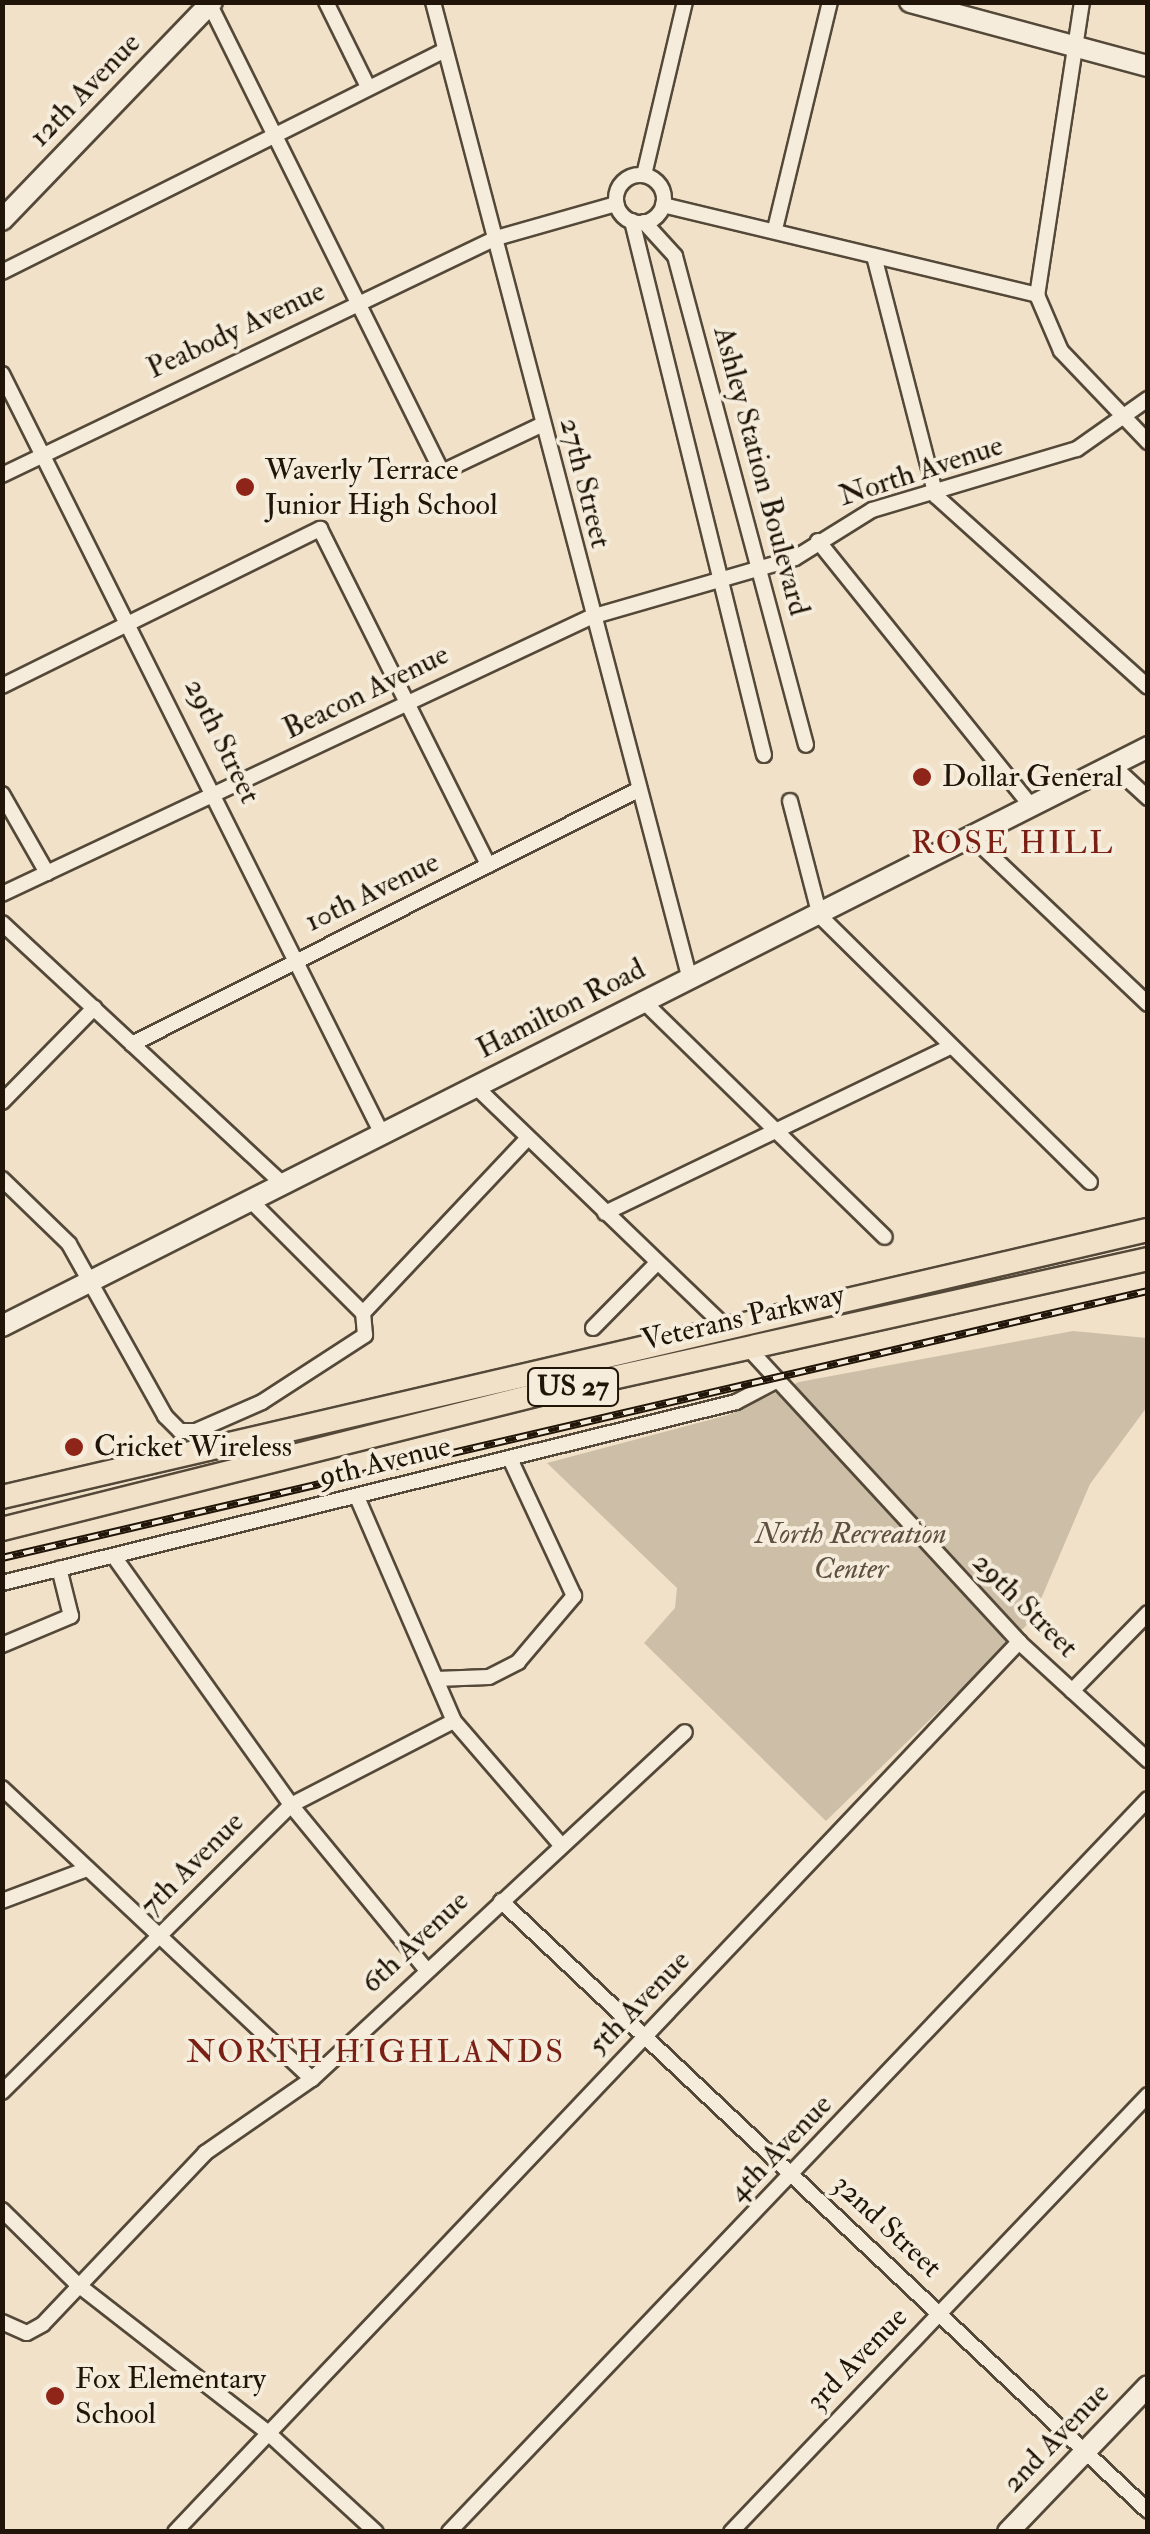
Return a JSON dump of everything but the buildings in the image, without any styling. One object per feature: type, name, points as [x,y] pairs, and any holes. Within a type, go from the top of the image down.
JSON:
[{"type":"main road","name":"Veterans Parkway","points":[[2,1498],[724,1326],[1148,1230]]},
{"type":"main road","name":"Veterans Parkway","points":[[2,1529],[748,1348],[1148,1258]]},
{"type":"street","points":[[326,2],[368,87]]},
{"type":"street","name":"27th Street","points":[[433,2],[636,791],[689,976]]},
{"type":"street","points":[[644,175],[685,2]]},
{"type":"street","points":[[774,230],[830,2]]},
{"type":"street","points":[[910,2],[1148,66]]},
{"type":"street","points":[[1082,2],[1070,46],[1037,294],[1061,351],[1148,442]]},
{"type":"street","points":[[211,4],[442,472],[542,425]]},
{"type":"street","name":"12th Avenue","points":[[2,220],[211,4]]},
{"type":"street","points":[[2,272],[444,51]]},
{"type":"street","points":[[644,175],[622,182],[616,204],[638,222],[764,755]]},
{"type":"street","points":[[644,175],[662,189],[663,205]]},
{"type":"street","name":"Peabody Avenue","points":[[2,476],[496,238],[616,204]]},
{"type":"street","points":[[638,222],[663,205],[1037,294]]},
{"type":"street","name":"Ashley Station Boulevard","points":[[638,222],[676,256],[806,745]]},
{"type":"street","points":[[874,256],[936,496],[1148,687]]},
{"type":"street","name":"29th Street","points":[[2,374],[220,796],[383,1136]]},
{"type":"street","name":"North Avenue","points":[[591,617],[759,568],[872,510],[936,496],[1078,448],[1124,420],[1148,399]]},
{"type":"street","points":[[2,686],[320,528],[488,865]]},
{"type":"street","points":[[818,541],[1032,806]]},
{"type":"street","name":"Beacon Avenue","points":[[2,894],[220,796],[406,699],[591,617]]},
{"type":"street","name":"Hamilton Road","points":[[2,1326],[88,1279],[252,1202],[689,976],[820,916],[1148,747]]},
{"type":"street","points":[[1112,765],[1148,798]]},
{"type":"street","name":"10th Avenue","points":[[132,1044],[636,791]]},
{"type":"street","points":[[2,794],[48,873]]},
{"type":"street","points":[[790,801],[820,916],[1090,1182]]},
{"type":"street","points":[[973,838],[1148,1004]]},
{"type":"street","points":[[2,923],[284,1185]]},
{"type":"street","points":[[642,1000],[885,1237]]},
{"type":"street","points":[[2,1102],[94,1008]]},
{"type":"street","points":[[606,1213],[773,1128],[950,1046]]},
{"type":"street","points":[[476,1086],[724,1326]]},
{"type":"street","points":[[363,1313],[527,1139]]},
{"type":"street","points":[[2,1179],[69,1244],[180,1432],[262,1402],[366,1335],[363,1313],[252,1202]]},
{"type":"street","points":[[593,1328],[656,1264]]},
{"type":"street","name":"29th Street","points":[[748,1348],[1019,1642],[1148,1760]]},
{"type":"street","name":"9th Avenue","points":[[2,1583],[736,1402],[776,1380]]},
{"type":"street","points":[[436,1679],[489,1677],[518,1662],[574,1596],[510,1459]]},
{"type":"street","points":[[357,1497],[454,1720],[560,1844]]},
{"type":"street","points":[[115,1558],[291,1806],[425,1968]]},
{"type":"street","points":[[2,1645],[70,1616],[59,1568]]},
{"type":"street","points":[[1072,1691],[1148,1613]]},
{"type":"street","name":"5th Avenue","points":[[175,2532],[266,2430],[1019,1642]]},
{"type":"street","name":"7th Avenue","points":[[2,2092],[291,1806],[454,1720]]},
{"type":"street","name":"6th Avenue","points":[[2,2322],[27,2333],[205,2152],[312,2079],[425,1968],[685,1732]]},
{"type":"street","points":[[2,1788],[156,1938],[312,2079]]},
{"type":"street","name":"4th Avenue","points":[[449,2532],[1148,1799]]},
{"type":"street","points":[[2,1901],[86,1868]]},
{"type":"street","name":"32nd Street","points":[[500,1900],[642,2040],[940,2313],[1148,2511]]},
{"type":"street","name":"3rd Avenue","points":[[731,2532],[1148,2095]]},
{"type":"street","points":[[2,2210],[77,2284],[266,2430],[376,2532]]},
{"type":"street","name":"2nd Avenue","points":[[1008,2532],[1148,2386]]},
{"type":"green space","name":"North Recreation Center","points":[[1073,1331],[1147,1338],[1147,1407],[1090,1484],[1032,1620],[826,1821],[644,1643],[675,1608],[677,1588],[547,1463],[728,1415],[799,1382]]},
{"type":"railway","points":[[2,1558],[1148,1291]]},
{"type":"place","name":"Waverly Terrace Junior High School","points":[[245,487]]},
{"type":"place","name":"Dollar General","points":[[922,777]]},
{"type":"place","name":"Cricket Wireless","points":[[74,1447]]},
{"type":"place","name":"Fox Elementary School","points":[[55,2396]]},
{"type":"district","name":"ROSE HILL","points":[[1013,843]]},
{"type":"district","name":"NORTH HIGHLANDS","points":[[376,2052]]}]
